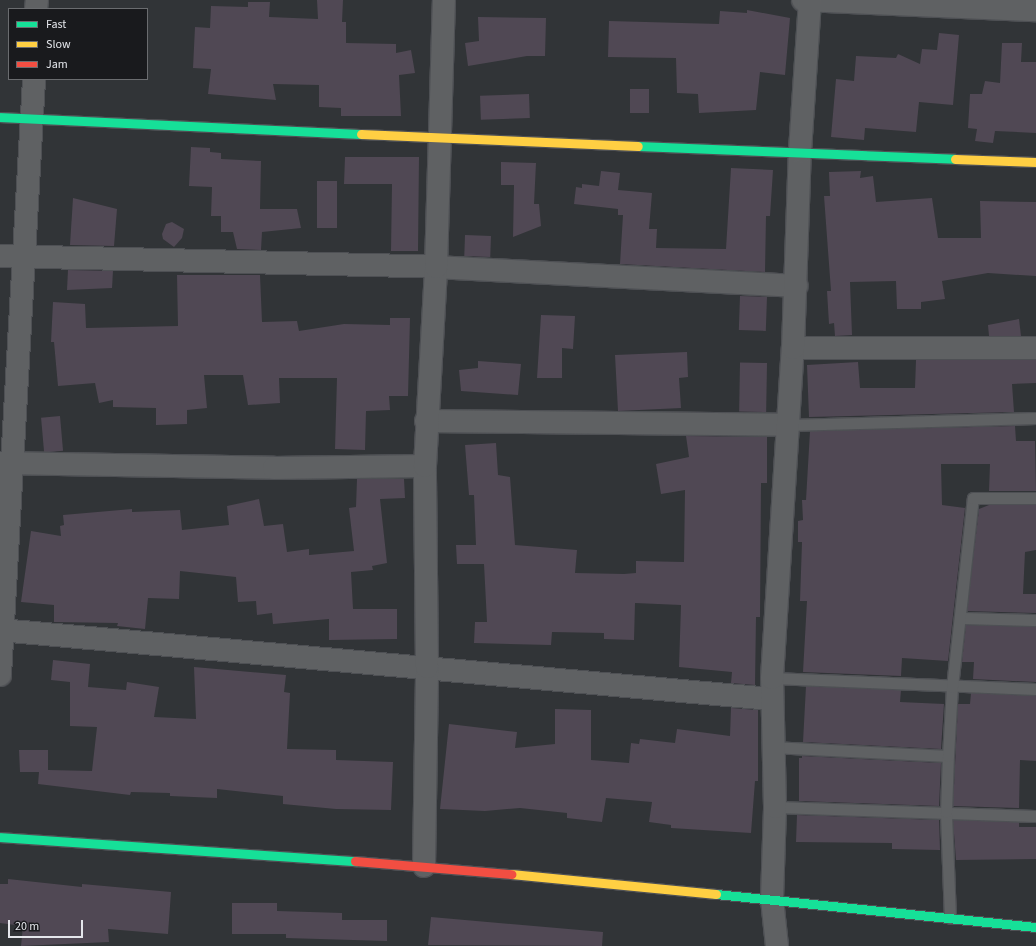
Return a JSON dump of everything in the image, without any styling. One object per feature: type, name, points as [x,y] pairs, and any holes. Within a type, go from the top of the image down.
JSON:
[{"type":"street","points":[[424,866],[427,666],[426,421],[436,267],[444,0]]},
{"type":"street","points":[[803,0],[1036,10]]},
{"type":"street","points":[[777,946],[772,898],[775,807],[772,748],[772,688],[787,424],[793,348],[800,151],[810,0]]},
{"type":"street","points":[[0,675],[6,463],[26,256],[34,80]]},
{"type":"street","points":[[0,117],[440,138],[800,151],[1036,162]]},
{"type":"street","points":[[0,256],[436,267],[796,286]]},
{"type":"street","points":[[793,348],[1036,348]]},
{"type":"street","points":[[426,421],[787,424]]},
{"type":"street","points":[[6,463],[274,468],[425,466]]},
{"type":"street","points":[[1,630],[427,666],[772,688]]},
{"type":"street","points":[[0,837],[424,866],[772,898],[1036,927]]},
{"type":"lane","points":[[787,424],[1036,418]]},
{"type":"lane","points":[[950,918],[946,812],[948,756],[952,687],[973,498],[1036,498]]},
{"type":"lane","points":[[960,618],[1036,620]]},
{"type":"lane","points":[[772,688],[952,687],[1036,689]]},
{"type":"lane","points":[[772,748],[948,756]]},
{"type":"lane","points":[[775,807],[1036,816]]},
{"type":"building","points":[[317,0],[343,0],[342,22],[346,22],[346,43],[396,44],[396,53],[411,50],[415,73],[399,75],[401,116],[341,116],[341,108],[319,107],[319,85],[273,84],[276,100],[208,94],[211,69],[193,68],[195,27],[210,28],[211,6],[248,7],[248,2],[270,2],[269,17],[318,19]]},
{"type":"building","points":[[747,10],[790,18],[785,75],[760,72],[756,110],[699,113],[698,94],[677,93],[676,58],[608,57],[609,21],[719,24],[720,11],[747,13]]},
{"type":"building","points":[[478,17],[546,18],[545,56],[527,56],[468,66],[465,43],[479,41]]},
{"type":"building","points":[[939,33],[959,35],[953,105],[919,102],[916,132],[865,128],[864,140],[831,137],[836,79],[854,81],[856,56],[896,58],[898,54],[920,64],[922,49],[937,50]]},
{"type":"building","points":[[1002,43],[1022,43],[1021,62],[1036,62],[1036,133],[995,131],[993,143],[975,141],[977,129],[968,128],[970,94],[982,94],[985,81],[1000,83]]},
{"type":"building","points":[[630,89],[649,89],[649,113],[630,113]]},
{"type":"building","points":[[529,94],[530,118],[481,120],[480,96]]},
{"type":"building","points":[[191,147],[210,148],[210,152],[221,153],[221,159],[261,161],[260,209],[297,209],[301,228],[262,232],[261,250],[237,249],[233,232],[221,232],[221,216],[211,216],[212,187],[189,186]]},
{"type":"building","points":[[345,157],[419,157],[418,251],[391,251],[392,184],[344,184]]},
{"type":"building","points":[[501,162],[536,163],[534,204],[539,204],[541,226],[513,237],[514,185],[501,185]]},
{"type":"building","points":[[731,168],[773,170],[770,216],[766,216],[765,272],[620,264],[623,215],[618,215],[618,209],[574,204],[576,187],[582,188],[582,184],[599,186],[601,171],[620,173],[618,190],[652,193],[649,229],[657,229],[656,248],[726,249]]},
{"type":"building","points":[[861,171],[860,178],[873,176],[876,202],[932,198],[938,238],[981,238],[980,201],[1036,202],[1036,276],[988,273],[942,281],[945,299],[921,302],[921,309],[897,309],[896,281],[850,282],[852,335],[835,336],[834,323],[829,324],[827,291],[831,291],[824,196],[830,196],[829,172]]},
{"type":"building","points":[[317,181],[337,181],[337,228],[317,228]]},
{"type":"building","points":[[73,198],[117,209],[114,246],[70,245]]},
{"type":"building","points":[[172,222],[184,229],[182,238],[174,247],[163,239],[162,234],[166,224]]},
{"type":"building","points":[[465,235],[491,236],[490,257],[464,256]]},
{"type":"building","points":[[68,270],[113,271],[112,288],[67,290]]},
{"type":"building","points":[[177,275],[260,275],[262,322],[297,321],[299,331],[344,324],[390,325],[390,318],[410,318],[408,396],[389,396],[390,410],[366,411],[365,450],[335,449],[337,378],[279,378],[280,403],[248,405],[243,375],[204,375],[207,408],[187,410],[187,424],[156,425],[156,408],[113,407],[113,400],[99,403],[95,383],[58,386],[54,342],[51,342],[53,302],[85,304],[86,328],[178,326]]},
{"type":"building","points":[[740,296],[767,297],[766,331],[739,330]]},
{"type":"building","points":[[541,315],[575,316],[573,349],[562,348],[562,378],[537,378]]},
{"type":"building","points":[[1019,319],[1021,336],[989,336],[988,325]]},
{"type":"building","points":[[687,352],[688,377],[679,378],[681,408],[618,411],[615,355]]},
{"type":"building","points":[[916,360],[1036,360],[1036,383],[1012,384],[1014,412],[809,417],[807,365],[858,362],[860,388],[915,388]]},
{"type":"building","points":[[478,361],[521,364],[518,395],[461,391],[459,370],[478,368]]},
{"type":"building","points":[[740,363],[767,363],[766,412],[739,412]]},
{"type":"building","points":[[60,416],[63,451],[44,453],[41,418]]},
{"type":"building","points":[[1015,426],[1016,441],[1035,441],[1036,491],[989,491],[990,464],[941,464],[942,505],[965,508],[948,661],[902,658],[901,676],[803,672],[807,601],[800,601],[802,542],[798,542],[798,521],[803,520],[802,500],[806,500],[810,431]]},
{"type":"building","points":[[686,436],[767,437],[767,483],[761,483],[760,617],[756,617],[755,685],[731,683],[732,672],[679,667],[681,605],[635,603],[634,640],[604,639],[604,633],[552,632],[551,645],[474,643],[475,622],[487,622],[484,564],[457,564],[456,545],[476,545],[474,495],[469,495],[465,445],[496,443],[498,475],[510,477],[515,545],[577,550],[575,573],[624,574],[636,573],[636,561],[684,562],[685,490],[661,494],[656,464],[689,457]]},
{"type":"building","points":[[357,479],[404,479],[405,498],[380,499],[387,563],[372,566],[373,570],[351,572],[353,609],[397,609],[397,639],[329,640],[329,619],[273,624],[272,613],[257,615],[256,601],[238,602],[236,577],[180,571],[179,599],[148,598],[145,629],[117,626],[118,623],[54,622],[54,605],[21,602],[31,531],[61,536],[60,526],[64,525],[63,515],[132,509],[132,512],[180,510],[182,530],[229,525],[227,506],[259,499],[264,526],[283,524],[287,552],[309,549],[309,555],[354,551],[349,508],[356,507]]},
{"type":"building","points":[[989,505],[1036,505],[1036,550],[1025,552],[1023,594],[1036,594],[1036,613],[967,611],[979,509]]},
{"type":"building","points":[[966,625],[1036,627],[1036,682],[973,679],[974,662],[962,662]]},
{"type":"building","points":[[53,660],[90,664],[88,687],[126,690],[127,682],[159,687],[154,717],[196,719],[194,667],[286,675],[284,692],[290,693],[287,749],[336,750],[336,760],[393,762],[391,810],[336,809],[283,804],[283,796],[217,789],[217,798],[170,796],[170,793],[131,792],[130,795],[38,784],[39,772],[20,772],[19,750],[48,750],[48,770],[92,771],[97,727],[70,726],[70,682],[51,680]]},
{"type":"building","points":[[806,686],[901,690],[900,702],[944,704],[941,749],[803,742]]},
{"type":"building","points":[[971,693],[1036,696],[1036,761],[1020,760],[1019,808],[953,806],[958,704],[970,704]]},
{"type":"building","points":[[731,708],[758,710],[758,781],[755,781],[751,833],[671,828],[671,825],[649,822],[652,802],[606,798],[602,822],[567,818],[567,813],[520,808],[485,811],[440,809],[449,724],[517,732],[515,748],[555,744],[555,709],[591,710],[591,760],[629,763],[631,743],[639,744],[640,739],[675,743],[677,729],[730,736]]},
{"type":"building","points":[[802,756],[941,763],[939,806],[799,801],[799,758],[802,758]]},
{"type":"building","points":[[797,815],[939,820],[940,850],[892,849],[892,843],[796,842]]},
{"type":"building","points":[[953,820],[1019,822],[1019,827],[1036,827],[1036,859],[956,860]]},
{"type":"building","points":[[8,879],[82,887],[82,884],[171,892],[168,934],[108,929],[109,942],[21,946],[23,926],[0,923],[0,884],[8,884]]},
{"type":"building","points":[[232,903],[277,903],[277,911],[342,913],[342,920],[387,920],[387,941],[286,938],[286,934],[232,934]]},
{"type":"building","points":[[431,917],[603,932],[602,946],[428,945]]},
{"type":"traffic: fast","points":[[0,117],[361,134]]},
{"type":"traffic: fast","points":[[638,146],[955,159]]},
{"type":"traffic: fast","points":[[0,837],[355,861]]},
{"type":"traffic: fast","points":[[716,894],[1036,927]]},
{"type":"traffic: slow","points":[[361,134],[638,146]]},
{"type":"traffic: slow","points":[[955,159],[1036,162]]},
{"type":"traffic: slow","points":[[511,874],[716,894]]},
{"type":"traffic: jam","points":[[355,861],[511,874]]}]
